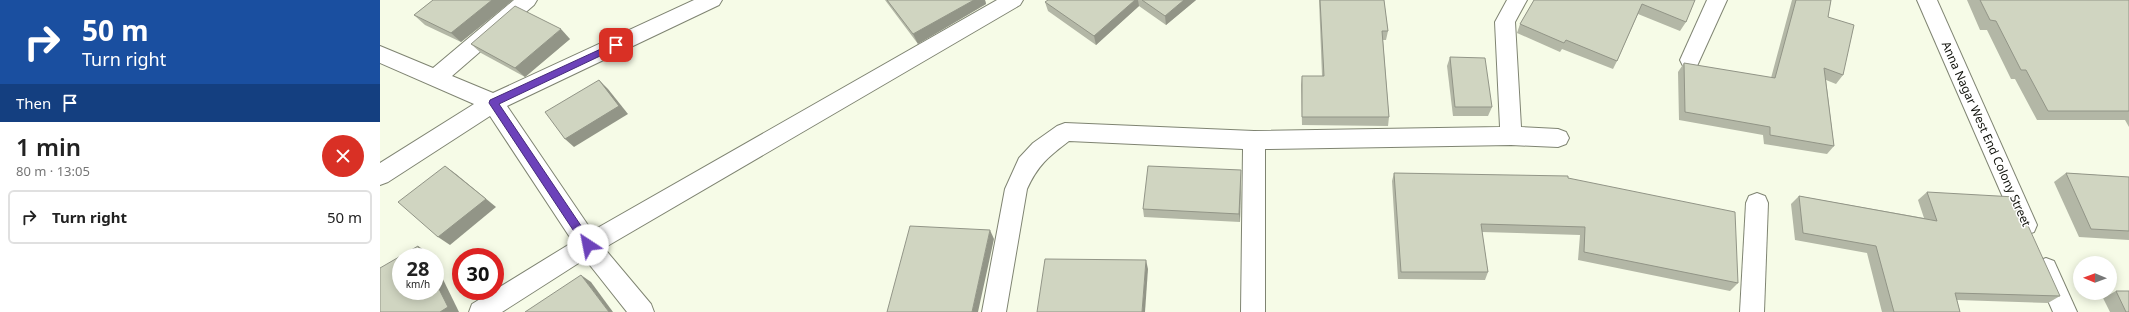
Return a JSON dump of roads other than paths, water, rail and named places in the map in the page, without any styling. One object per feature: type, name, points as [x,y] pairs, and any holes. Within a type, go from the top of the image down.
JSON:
[{"type":"street","points":[[438,77],[527,0]]},
{"type":"street","points":[[380,175],[494,103],[712,0]]},
{"type":"street","points":[[481,312],[588,245],[1013,0]]},
{"type":"street","points":[[1511,136],[1505,22],[1517,0]]},
{"type":"street","points":[[1690,60],[1717,0]]},
{"type":"street","name":"Anna Nagar West End Colony Street","points":[[1927,0],[2065,312]]},
{"type":"street","points":[[380,54],[438,77],[494,103],[588,245],[642,312]]},
{"type":"street","points":[[994,312],[1016,189],[1027,166],[1041,150],[1065,132],[1254,140],[1511,136],[1558,138]]},
{"type":"street","points":[[1252,312],[1254,140]]},
{"type":"street","points":[[1752,312],[1757,203]]}]
